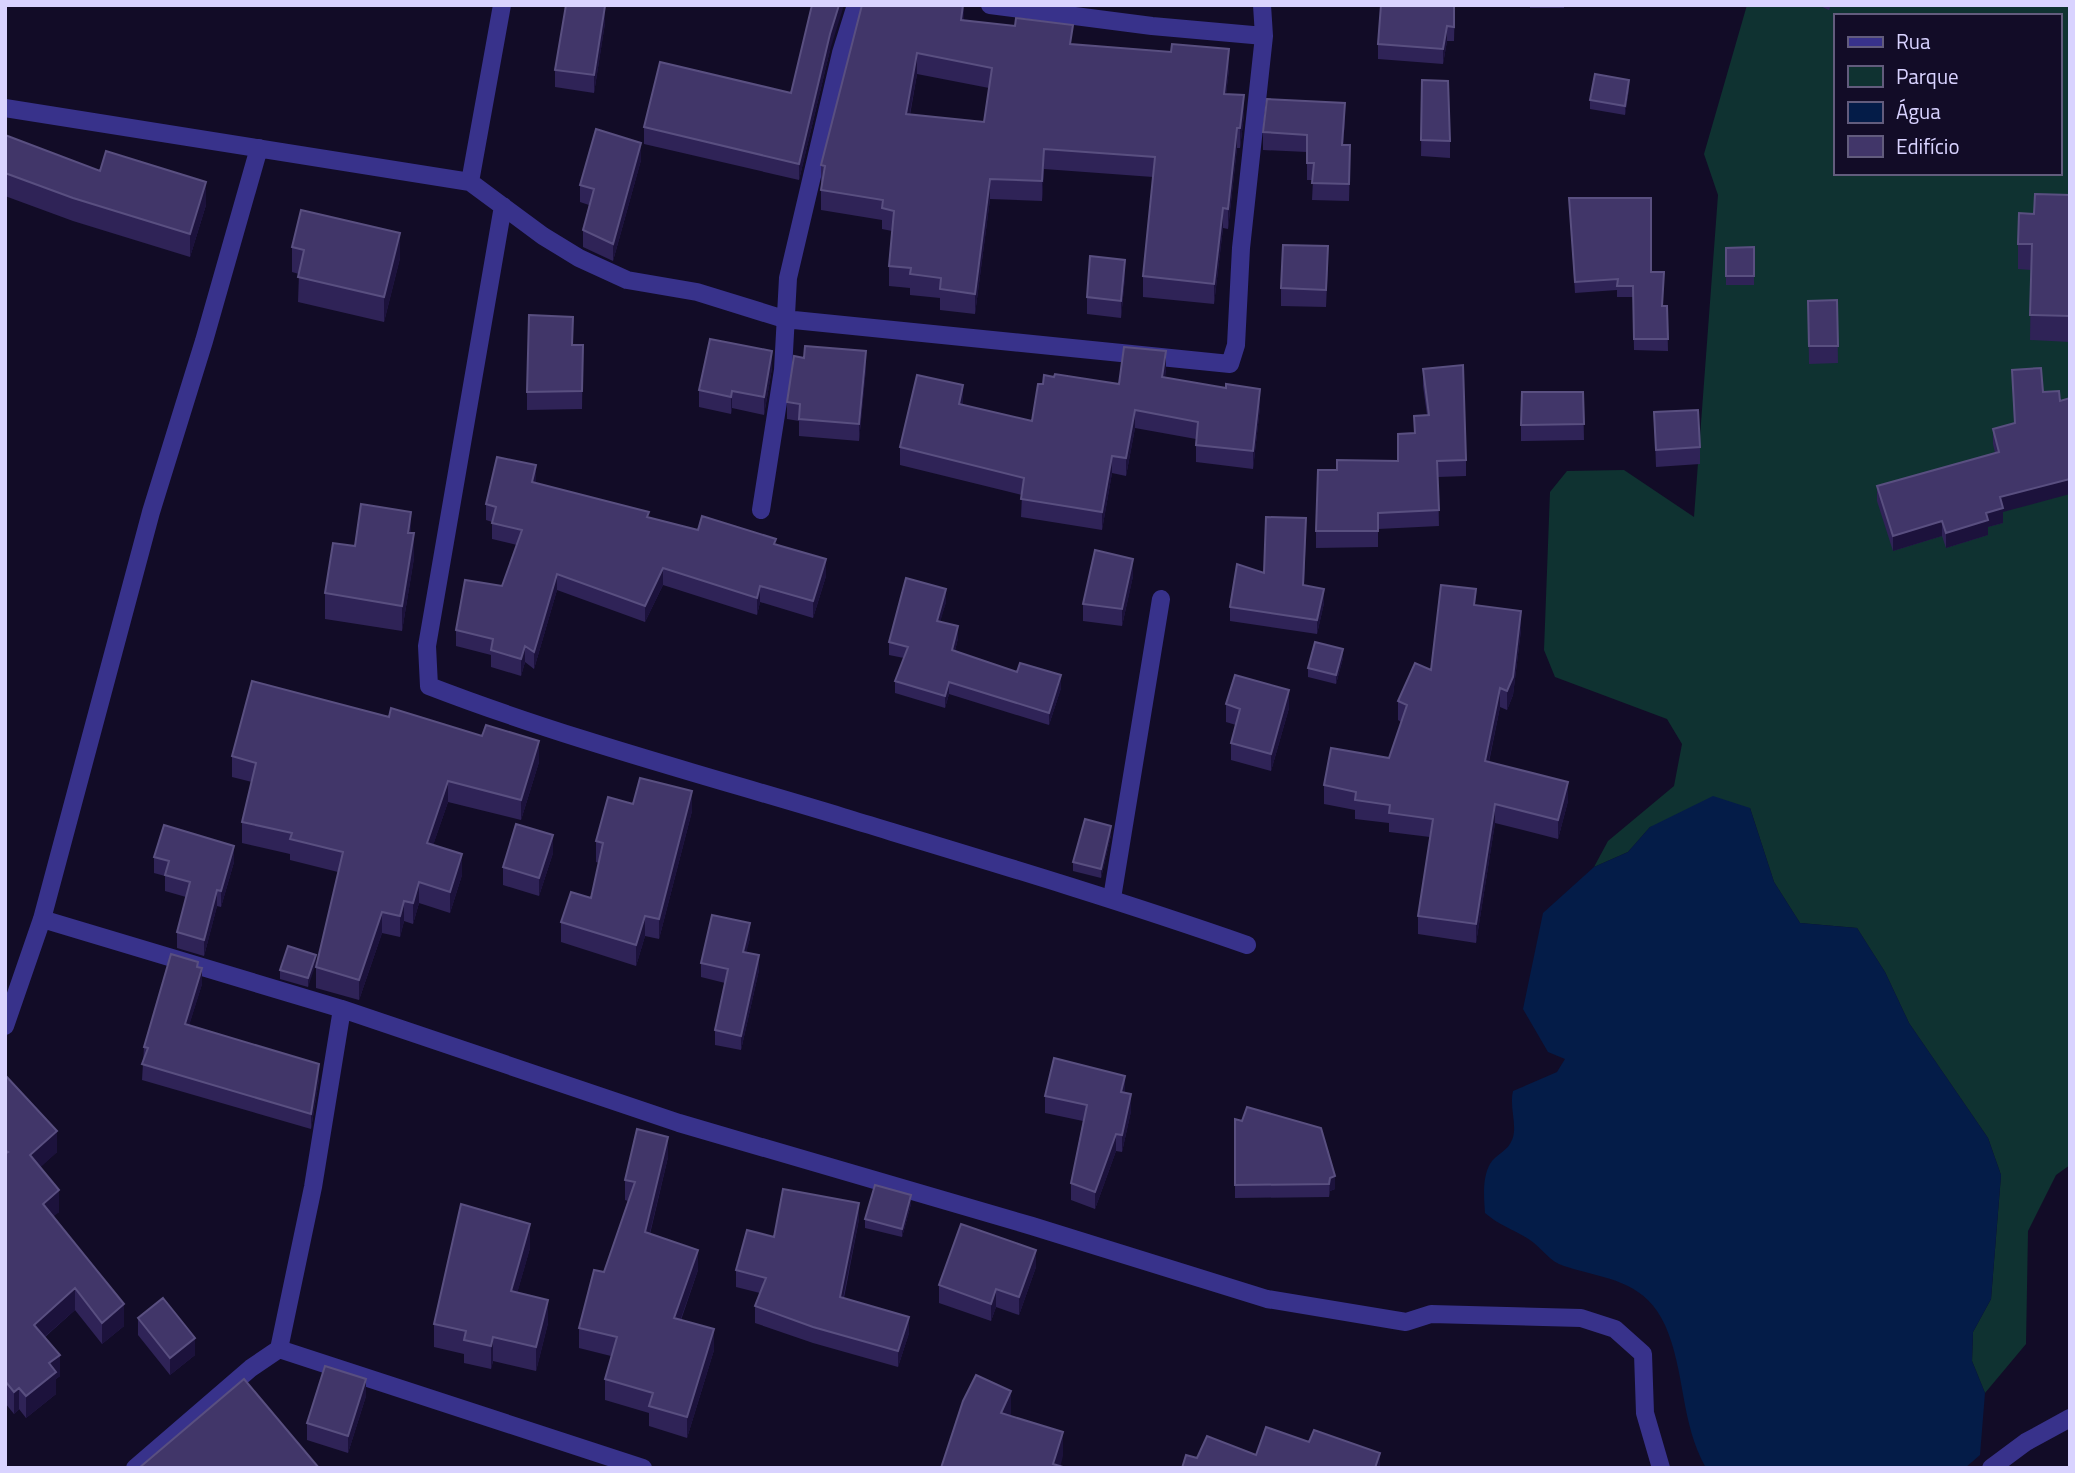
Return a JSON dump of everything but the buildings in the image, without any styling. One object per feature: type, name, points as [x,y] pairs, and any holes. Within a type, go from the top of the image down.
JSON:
[{"type":"street","points":[[470,182],[502,5]]},
{"type":"street","points":[[761,510],[783,370],[788,278],[841,53],[856,5]]},
{"type":"street","points":[[990,5],[1152,26],[1264,36]]},
{"type":"street","points":[[5,108],[470,182],[579,258],[627,280],[697,292],[784,319],[1230,364],[1236,345],[1241,248],[1264,36],[1262,5]]},
{"type":"street","points":[[5,1026],[42,919],[151,512],[204,341],[258,148]]},
{"type":"street","points":[[503,206],[427,646],[429,686],[494,711],[682,771],[1112,898],[1247,945]]},
{"type":"street","points":[[1112,898],[1161,599]]},
{"type":"street","points":[[42,919],[342,1009],[679,1123],[1019,1222],[1267,1299],[1406,1322],[1431,1314],[1581,1318],[1615,1329],[1643,1354],[1645,1413],[1661,1468]]},
{"type":"street","points":[[135,1468],[251,1368],[279,1349],[313,1187],[342,1009]]},
{"type":"street","points":[[279,1349],[643,1468]]},
{"type":"street","points":[[1991,1468],[2026,1442],[2070,1418]]},
{"type":"green space","points":[[1747,5],[2070,5],[2070,1165],[2056,1175],[2028,1231],[2026,1344],[1985,1393],[1972,1361],[1973,1332],[1991,1299],[2001,1175],[1988,1138],[1909,1023],[1885,972],[1857,928],[1800,923],[1774,882],[1750,808],[1650,827],[1628,852],[1594,867],[1608,841],[1674,786],[1682,744],[1667,719],[1555,677],[1544,650],[1550,492],[1567,471],[1624,470],[1694,517],[1718,195],[1704,154]]},
{"type":"water","points":[[1713,796],[1750,808],[1774,882],[1800,923],[1857,928],[1885,972],[1909,1023],[1988,1138],[2001,1175],[1991,1299],[1973,1332],[1972,1361],[1985,1393],[1980,1455],[1965,1468],[1706,1468],[1687,1415],[1672,1343],[1665,1325],[1646,1298],[1622,1283],[1559,1264],[1530,1240],[1485,1213],[1484,1188],[1487,1170],[1492,1161],[1510,1144],[1514,1135],[1513,1091],[1557,1072],[1565,1059],[1548,1052],[1523,1009],[1543,913],[1594,867],[1628,852],[1650,827]]}]
